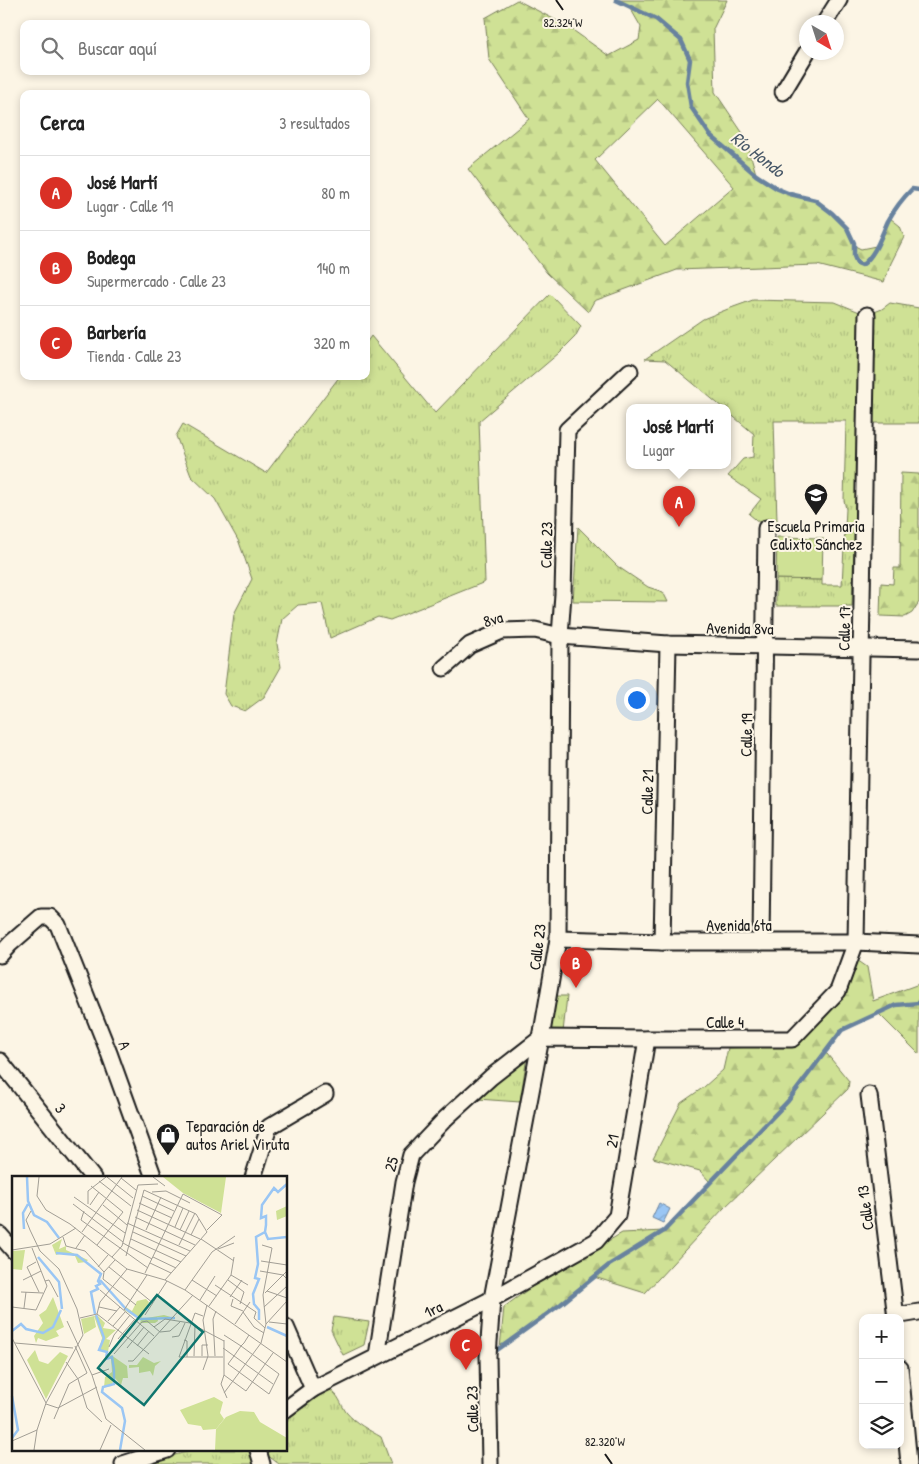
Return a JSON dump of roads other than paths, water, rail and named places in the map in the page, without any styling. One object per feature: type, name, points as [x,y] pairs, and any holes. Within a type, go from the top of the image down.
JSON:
[{"type":"street","points":[[829,15],[839,0]]},
{"type":"street","points":[[783,92],[802,60]]},
{"type":"street","name":"Calle 17","points":[[856,942],[867,315]]},
{"type":"street","name":"Calle 23","points":[[490,1464],[488,1356],[492,1299],[558,939],[560,636],[563,594],[567,430],[630,371]]},
{"type":"street","name":"Calle 19","points":[[761,942],[766,528]]},
{"type":"street","name":"8va","points":[[444,668],[470,645],[502,631],[535,630],[560,636]]},
{"type":"street","name":"Avenida 8va","points":[[560,636],[668,644],[919,649]]},
{"type":"street","name":"Calle 21","points":[[662,942],[668,644]]},
{"type":"street","name":"A","points":[[0,955],[41,917],[50,917],[58,926],[109,1052],[153,1176]]},
{"type":"street","name":"Avenida 6ta","points":[[558,939],[662,942],[856,942],[919,945]]},
{"type":"street","name":"Calle 4","points":[[541,1038],[647,1040],[792,1039],[838,991],[856,942]]},
{"type":"street","name":"25","points":[[377,1356],[404,1182],[411,1155],[446,1118],[491,1077],[541,1038]]},
{"type":"street","name":"21","points":[[596,1241],[617,1216],[647,1040]]},
{"type":"street","name":"3","points":[[0,1061],[91,1176]]},
{"type":"street","points":[[254,1176],[269,1127],[324,1094]]},
{"type":"street","name":"Calle 13","points":[[869,1095],[895,1314]]},
{"type":"street","points":[[0,1235],[12,1249]]},
{"type":"street","name":"1ra","points":[[288,1408],[313,1389],[492,1299],[596,1241]]},
{"type":"street","points":[[904,1315],[919,1312]]},
{"type":"street","points":[[288,1332],[313,1389]]},
{"type":"street","points":[[903,1404],[909,1464]]},
{"type":"street","points":[[123,1464],[157,1452]]},
{"type":"water","points":[[659,1203],[670,1209],[663,1223],[652,1218]]},
{"type":"waterway","name":"Río Hondo","points":[[616,0],[656,19],[681,40],[690,60],[687,82],[691,107],[710,135],[756,175],[778,189],[815,200],[832,213],[847,228],[854,243],[854,256],[857,263],[862,265],[871,256],[890,217],[905,196],[912,189],[919,190]]},
{"type":"waterway","points":[[493,1353],[561,1304],[609,1265],[664,1231],[788,1101],[842,1030],[896,1005],[919,1003]]},
{"type":"place","name":"Escuela Primaria Calixto Sánchez","points":[[816,516]]},
{"type":"place","name":"José Martí","points":[[679,527]]},
{"type":"place","name":"Bodega","points":[[576,988]]},
{"type":"place","name":"Teparación de autos Ariel Viruta","points":[[168,1156]]},
{"type":"place","name":"Barbería","points":[[466,1370]]}]
